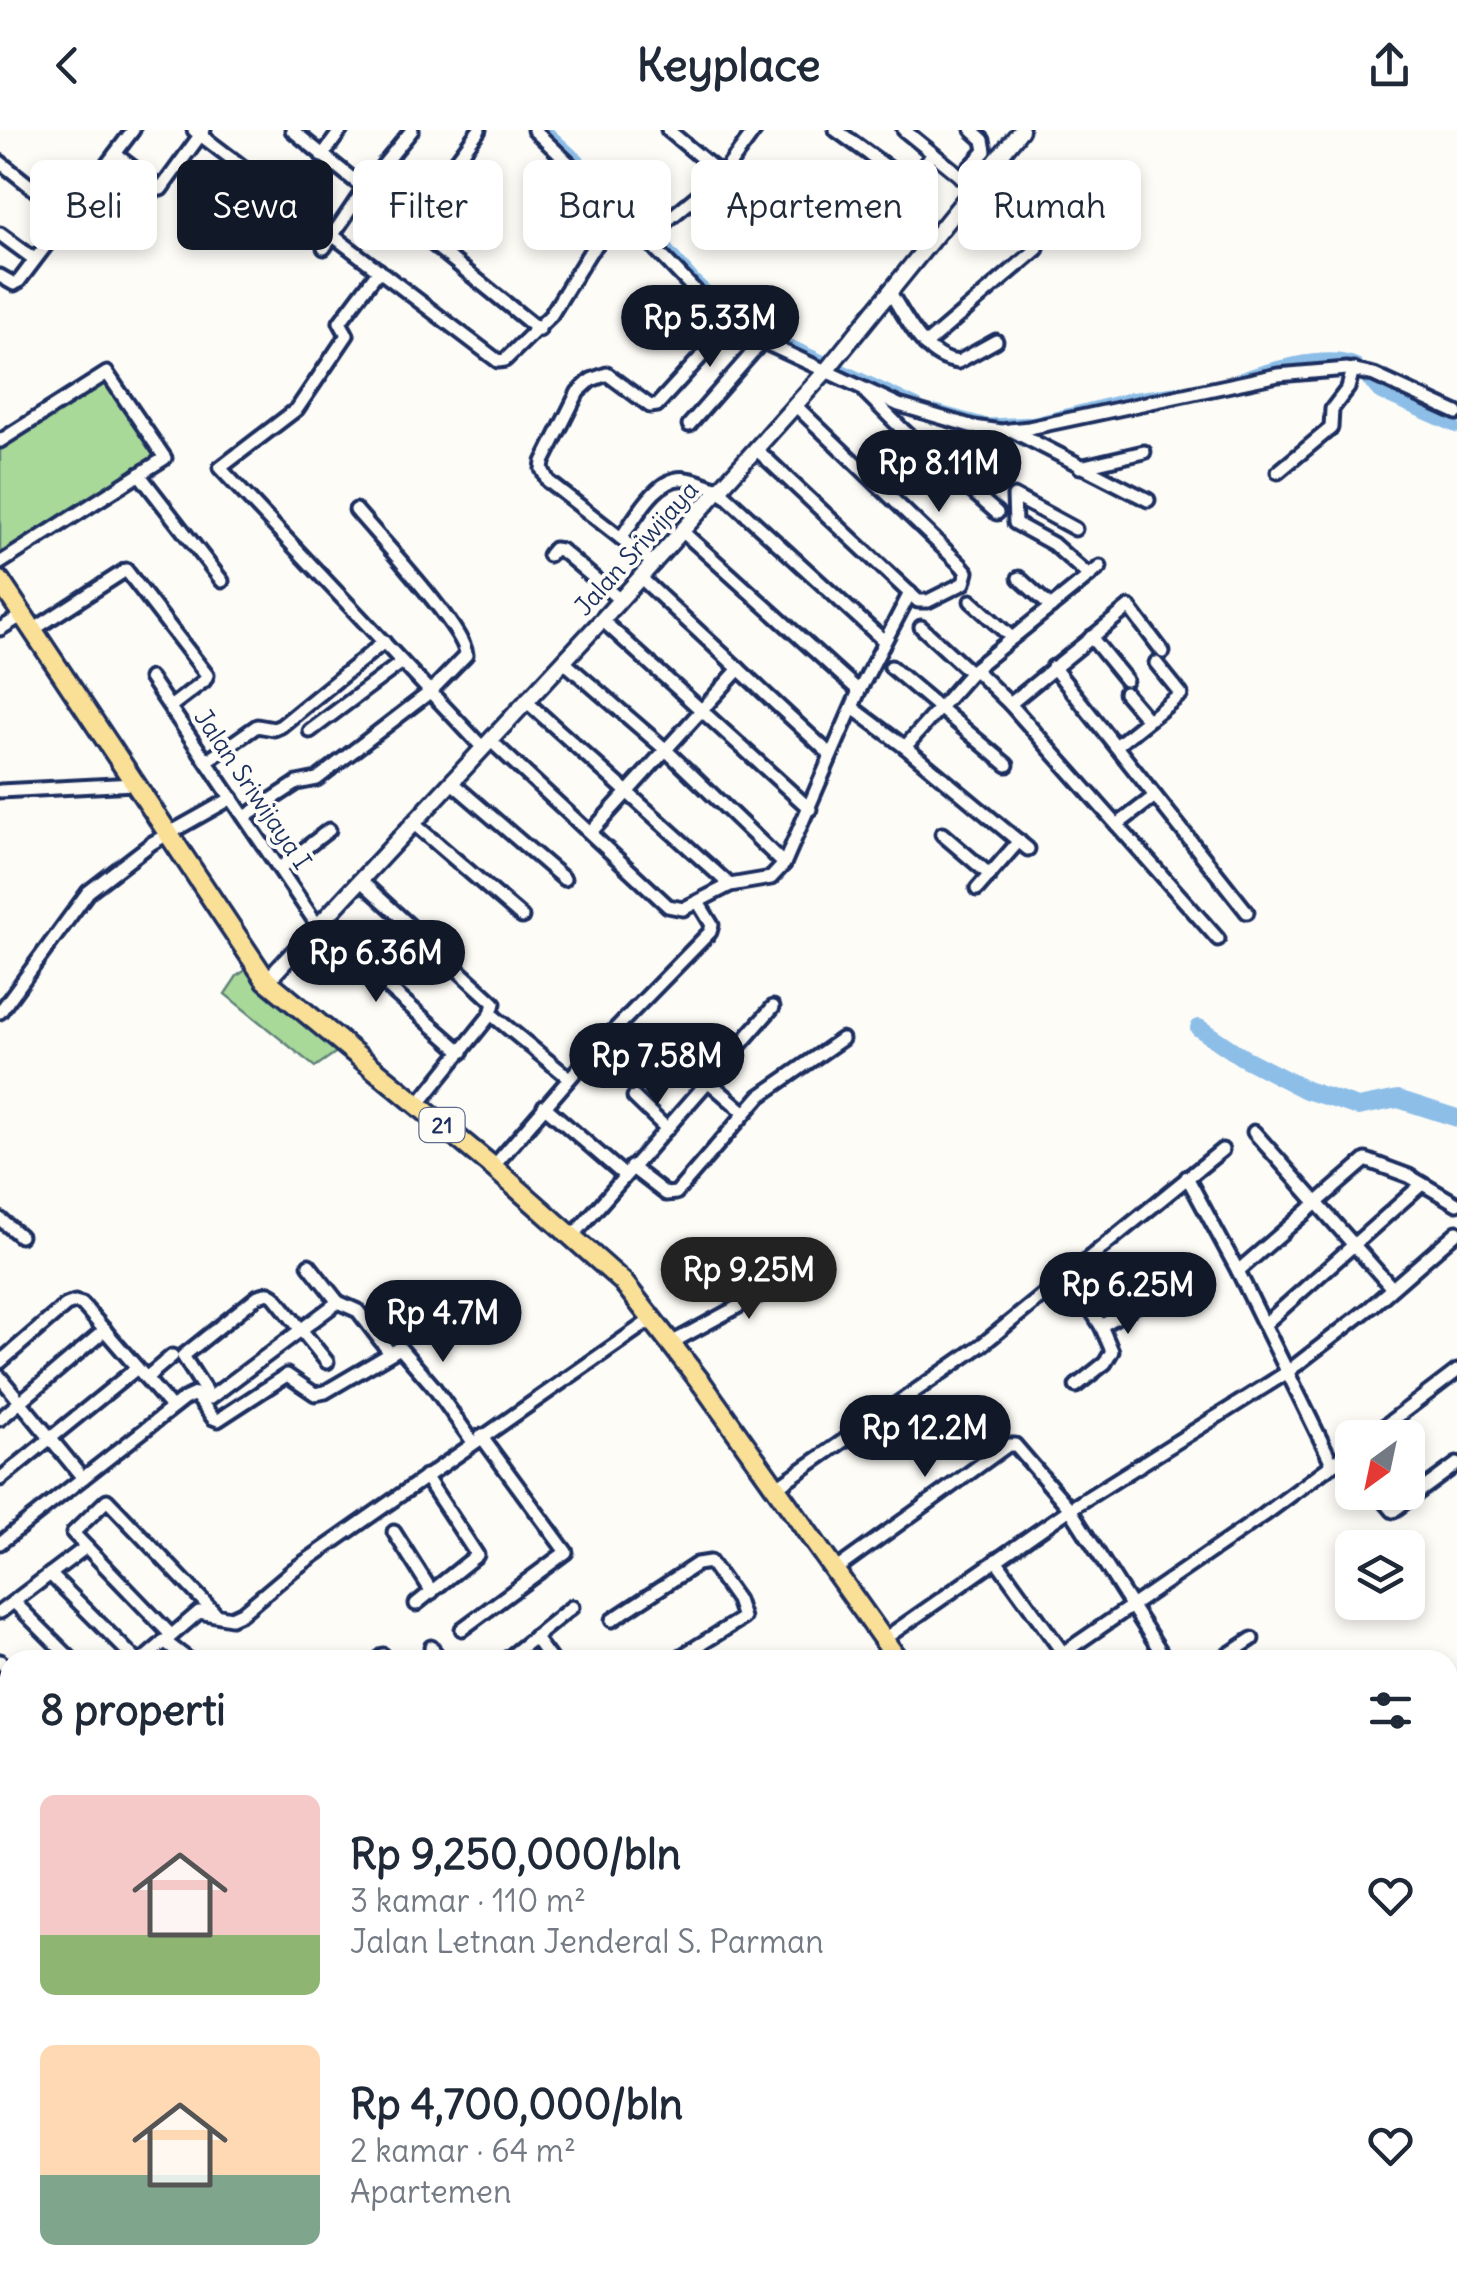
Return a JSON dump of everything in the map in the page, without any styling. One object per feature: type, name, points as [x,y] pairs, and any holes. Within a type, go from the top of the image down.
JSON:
[{"type":"highway","name":"21","points":[[0,581],[268,981],[493,1167],[623,1282],[777,1487],[891,1650]]},
{"type":"street","points":[[110,160],[134,130]]},
{"type":"street","points":[[292,130],[353,180]]},
{"type":"street","points":[[322,156],[341,130]]},
{"type":"street","points":[[388,160],[412,130]]},
{"type":"street","points":[[457,160],[479,130]]},
{"type":"street","points":[[534,130],[565,160]]},
{"type":"street","points":[[668,130],[704,160]]},
{"type":"street","points":[[733,160],[756,130]]},
{"type":"street","points":[[836,130],[905,180],[914,179],[932,154]]},
{"type":"street","points":[[904,130],[958,175]]},
{"type":"street","points":[[972,130],[983,140],[984,151],[979,160]]},
{"type":"street","name":"Jalan Sriwijaya","points":[[990,160],[1022,130]]},
{"type":"street","points":[[115,154],[161,189],[200,132],[498,361],[505,360],[538,330],[572,286],[592,250]]},
{"type":"street","points":[[0,162],[30,186]]},
{"type":"street","name":"Jalan Sriwijaya","points":[[268,981],[654,564],[827,370],[958,195]]},
{"type":"street","points":[[671,217],[691,201]]},
{"type":"street","points":[[334,234],[353,206]]},
{"type":"street","points":[[0,234],[34,259]]},
{"type":"street","points":[[0,276],[16,284],[41,250]]},
{"type":"street","points":[[440,250],[538,330]]},
{"type":"street","points":[[666,250],[729,326],[863,390],[974,427],[1011,430],[1278,375],[1353,370],[1374,375],[1457,413]]},
{"type":"street","points":[[926,345],[1036,250]]},
{"type":"street","points":[[378,270],[340,322],[347,335],[302,404],[220,468],[430,692],[591,832],[668,906],[678,910],[730,884],[772,878],[784,864],[883,640],[910,594]]},
{"type":"street","points":[[889,291],[926,345],[942,359],[958,362],[996,341]]},
{"type":"street","points":[[654,564],[544,475],[544,462],[584,384],[607,374],[650,406],[657,405],[729,326]]},
{"type":"street","points":[[689,425],[762,343]]},
{"type":"street","points":[[1278,472],[1332,428],[1332,409],[1348,388],[1353,370]]},
{"type":"street","points":[[0,441],[106,374],[164,458],[0,564]]},
{"type":"street","points":[[863,390],[873,404],[997,512]]},
{"type":"street","points":[[756,450],[918,601],[928,602],[964,584],[967,572],[795,405]]},
{"type":"street","points":[[1011,430],[1148,500]]},
{"type":"street","points":[[868,474],[905,432]]},
{"type":"street","points":[[1080,466],[1144,452]]},
{"type":"street","points":[[140,474],[222,581]]},
{"type":"street","points":[[621,538],[670,481],[687,479],[718,489],[883,640]]},
{"type":"street","points":[[1076,528],[1014,496],[1014,523],[1053,544],[1089,576]]},
{"type":"street","points":[[245,817],[298,783],[317,779],[430,692],[463,660],[467,648],[442,612],[356,510]]},
{"type":"street","points":[[682,530],[859,692]]},
{"type":"street","points":[[549,555],[554,549],[560,550],[620,600]]},
{"type":"street","points":[[905,747],[973,671],[1100,568]]},
{"type":"street","points":[[0,629],[28,623],[126,570],[207,675],[170,707]]},
{"type":"street","points":[[641,578],[832,755]]},
{"type":"street","points":[[1019,578],[1051,607]]},
{"type":"street","points":[[971,601],[1012,638]]},
{"type":"street","points":[[1010,704],[1129,606],[1181,694],[1116,746]]},
{"type":"street","points":[[602,620],[810,809]]},
{"type":"street","points":[[920,627],[1010,704],[1218,938]]},
{"type":"street","points":[[1091,637],[1148,720]]},
{"type":"street","points":[[207,762],[258,726],[282,726],[384,642]]},
{"type":"street","points":[[563,661],[666,750],[784,864]]},
{"type":"street","points":[[310,731],[402,662]]},
{"type":"street","points":[[890,667],[1006,764]]},
{"type":"street","points":[[1054,667],[1247,912]]},
{"type":"street","points":[[591,832],[739,669]]},
{"type":"street","name":"Jalan Sriwijaya I","points":[[150,678],[318,926],[462,1052]]},
{"type":"street","points":[[526,701],[730,884]]},
{"type":"street","points":[[853,708],[1023,845],[977,889]]},
{"type":"street","points":[[451,782],[564,879]]},
{"type":"street","points":[[0,791],[134,784]]},
{"type":"street","points":[[1117,825],[1155,796]]},
{"type":"street","points":[[0,1012],[88,892],[152,842],[232,798]]},
{"type":"street","points":[[413,823],[522,917]]},
{"type":"street","points":[[280,868],[329,830]]},
{"type":"street","points":[[942,834],[990,874]]},
{"type":"street","points":[[360,880],[569,1078]]},
{"type":"street","points":[[493,1167],[569,1078],[710,932],[712,925],[698,902]]},
{"type":"street","points":[[572,1237],[772,1007]]},
{"type":"street","points":[[418,1106],[493,1009]]},
{"type":"street","points":[[544,1106],[628,1171],[666,1194],[676,1193],[777,1082],[842,1039]]},
{"type":"street","points":[[708,1081],[745,1113]]},
{"type":"street","points":[[634,1097],[666,1129]]},
{"type":"street","points":[[1254,1132],[1392,1288]]},
{"type":"street","points":[[777,1487],[906,1400],[1069,1275],[1222,1150]]},
{"type":"street","points":[[1238,1272],[1366,1160],[1457,1204]]},
{"type":"street","points":[[1068,1650],[1333,1465],[1265,1324],[1187,1177]]},
{"type":"street","points":[[1265,1324],[1422,1184]]},
{"type":"street","points":[[0,1219],[20,1236]]},
{"type":"street","points":[[884,1639],[1070,1509],[1286,1373],[1457,1232]]},
{"type":"street","points":[[310,1265],[338,1302],[358,1311],[390,1352]]},
{"type":"street","points":[[671,1343],[809,1268]]},
{"type":"street","points":[[1069,1275],[1102,1326],[1112,1354],[1076,1386]]},
{"type":"street","points":[[1102,1326],[1159,1292]]},
{"type":"street","points":[[327,1362],[301,1330],[269,1294],[258,1296],[185,1354],[183,1360],[210,1398],[301,1330],[338,1302]]},
{"type":"street","points":[[0,1362],[66,1305],[75,1302],[82,1304],[172,1407]]},
{"type":"street","points":[[152,1650],[198,1612],[231,1618],[242,1613],[293,1570],[652,1318]]},
{"type":"street","points":[[0,1419],[105,1330]]},
{"type":"street","points":[[0,1542],[172,1407],[195,1394],[213,1418],[220,1419],[287,1375],[315,1394],[325,1392],[400,1348],[566,1552],[462,1629]]},
{"type":"street","points":[[0,1479],[50,1436],[172,1356]]},
{"type":"street","points":[[1393,1420],[1457,1372]]},
{"type":"street","points":[[0,1377],[84,1478]]},
{"type":"street","points":[[836,1570],[1008,1445],[1020,1448],[1070,1509],[1160,1650]]},
{"type":"street","points":[[1425,1488],[1457,1464]]},
{"type":"street","points":[[416,1604],[474,1559],[477,1552],[425,1476]]},
{"type":"street","points":[[179,1650],[73,1533],[107,1500],[217,1615]]},
{"type":"street","points":[[394,1532],[432,1592]]},
{"type":"street","points":[[0,1612],[86,1547]]},
{"type":"street","points":[[996,1560],[1054,1650]]},
{"type":"street","points":[[612,1620],[697,1564],[710,1562],[737,1600],[743,1618],[691,1650]]},
{"type":"street","points":[[50,1574],[130,1650]]},
{"type":"street","points":[[14,1602],[62,1650]]},
{"type":"street","points":[[518,1650],[572,1607]]},
{"type":"street","points":[[534,1637],[544,1650]]},
{"type":"street","points":[[1235,1650],[1252,1639]]},
{"type":"green space","points":[[108,376],[166,458],[0,563],[0,441]]},
{"type":"green space","points":[[256,963],[345,1046],[315,1067],[225,994],[237,976]]},
{"type":"waterway","points":[[546,130],[632,209],[694,279],[737,320],[918,405]]},
{"type":"waterway","points":[[1230,382],[1312,360],[1357,364]]},
{"type":"waterway","points":[[1365,378],[1378,393],[1457,428]]},
{"type":"waterway","points":[[936,410],[987,424],[1035,422],[1129,398],[1182,391]]},
{"type":"waterway","points":[[1199,1028],[1242,1057],[1306,1090],[1358,1107],[1398,1099],[1457,1118]]}]
